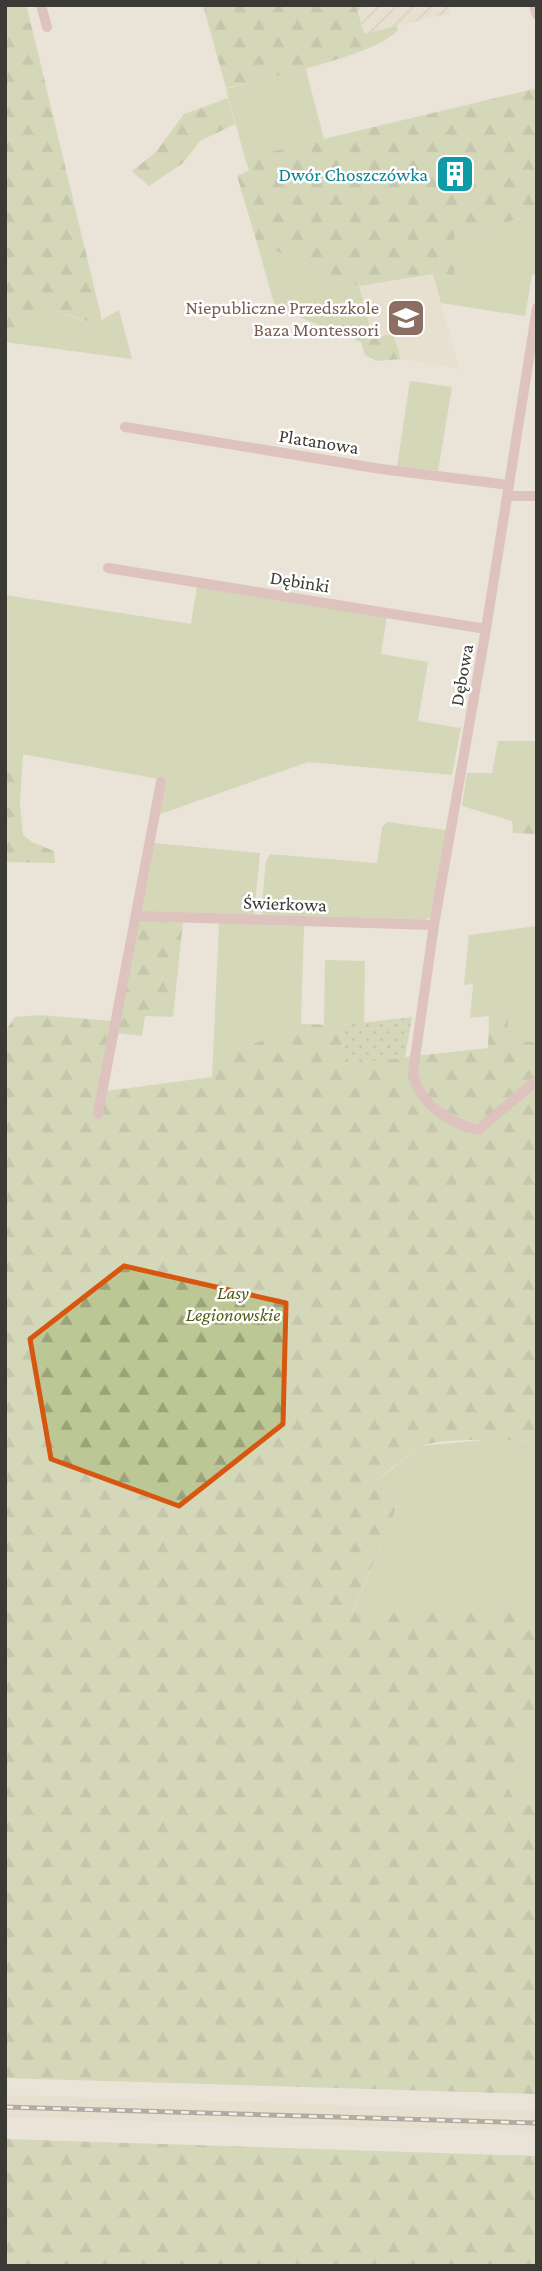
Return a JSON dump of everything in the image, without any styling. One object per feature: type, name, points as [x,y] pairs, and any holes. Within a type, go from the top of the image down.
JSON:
[{"type":"street","points":[[41,5],[47,27]]},
{"type":"street","points":[[534,5],[537,15]]},
{"type":"street","name":"Dębowa","points":[[537,308],[486,629],[434,925],[413,1072],[422,1095],[435,1110],[468,1128],[478,1130],[537,1080]]},
{"type":"street","name":"Platanowa","points":[[125,428],[537,496]]},
{"type":"street","name":"Dębinki","points":[[108,568],[486,629]]},
{"type":"street","points":[[98,1114],[161,782]]},
{"type":"street","name":"Świerkowa","points":[[136,916],[434,925]]},
{"type":"highlighted area","points":[[124,1266],[286,1303],[283,1424],[179,1506],[51,1459],[30,1339]]},
{"type":"shaded area","points":[[356,5],[449,5],[451,13],[364,34]]},
{"type":"shaded area","name":"Niepubliczne Przedszkole Baza Montessori","points":[[433,274],[459,369],[401,359],[393,333],[373,338],[359,286]]},
{"type":"shaded area","points":[[5,2095],[537,2111],[537,2132],[5,2117]]},
{"type":"green space","points":[[5,5],[26,5],[31,24],[5,16]]},
{"type":"green space","points":[[203,5],[356,5],[364,34],[397,26],[398,30],[385,40],[343,58],[226,88]]},
{"type":"green space","points":[[5,16],[31,24],[102,320],[93,325],[59,311],[5,338]]},
{"type":"green space","points":[[305,66],[324,139],[245,158],[226,89]]},
{"type":"green space","points":[[537,88],[537,214],[488,227],[460,226],[453,243],[455,275],[433,274],[359,286],[257,243],[237,176],[249,170],[245,158]]},
{"type":"green space","points":[[228,98],[235,124],[200,141],[183,163],[149,186],[132,171],[156,152],[184,114]]},
{"type":"green space","points":[[537,214],[537,275],[532,275],[525,316],[441,303],[433,274],[455,275],[453,243],[460,226],[488,227]]},
{"type":"green space","points":[[257,243],[359,286],[373,338],[361,342],[275,307]]},
{"type":"green space","points":[[119,310],[132,359],[5,342],[5,338],[59,311],[93,325]]},
{"type":"green space","points":[[393,333],[401,359],[377,361],[365,355],[361,342]]},
{"type":"green space","points":[[410,381],[452,387],[438,471],[397,466]]},
{"type":"green space","points":[[197,587],[387,616],[381,654],[428,662],[418,721],[461,728],[452,775],[308,762],[158,815],[164,780],[5,751],[5,595],[191,624]]},
{"type":"green space","points":[[498,741],[537,741],[537,808],[512,821],[462,806],[467,773],[492,773]]},
{"type":"green space","points":[[5,751],[23,754],[20,804],[23,835],[54,851],[55,863],[5,862]]},
{"type":"green space","points":[[537,808],[537,834],[513,833],[512,821]]},
{"type":"green space","points":[[387,822],[446,830],[432,916],[425,921],[264,915],[261,912],[266,861],[270,854],[377,863],[382,827]]},
{"type":"green space","points":[[153,843],[260,853],[254,915],[144,913],[140,910]]},
{"type":"green space","points":[[141,919],[183,921],[173,1017],[145,1016],[142,1036],[116,1033],[138,922]]},
{"type":"green space","points":[[219,923],[304,926],[301,1024],[279,1029],[266,1039],[213,1058]]},
{"type":"green space","points":[[537,926],[537,1041],[506,1045],[508,1014],[470,1018],[473,984],[464,985],[469,935]]},
{"type":"green space","points":[[325,960],[365,961],[364,1023],[324,1026]]},
{"type":"green space","name":"Lasy Legionowskie","points":[[509,1014],[506,1044],[537,1041],[537,1441],[478,1440],[432,1443],[418,1448],[374,1483],[380,1492],[399,1494],[392,1521],[352,1612],[537,1605],[537,1716],[529,1721],[507,1785],[514,1800],[537,1803],[537,2094],[5,2078],[5,1044],[8,1027],[15,1017],[40,1015],[112,1021],[99,1092],[212,1077],[213,1058],[266,1039],[279,1029],[301,1024],[343,1025],[341,1064],[488,1048],[489,1016]]},
{"type":"green space","points":[[412,1017],[405,1058],[340,1064],[343,1025]]},
{"type":"green space","points":[[494,1439],[537,1441],[537,1605],[352,1613],[392,1521],[399,1494],[380,1492],[374,1483],[420,1446]]},
{"type":"green space","points":[[537,1716],[537,1803],[514,1800],[507,1785],[529,1721]]},
{"type":"green space","points":[[5,2139],[537,2156],[537,2266],[5,2266]]},
{"type":"railway","points":[[5,2107],[537,2123]]},
{"type":"place","name":"Dwór Choszczówka","points":[[455,174]]},
{"type":"place","name":"Niepubliczne Przedszkole Baza Montessori","points":[[406,318]]}]
